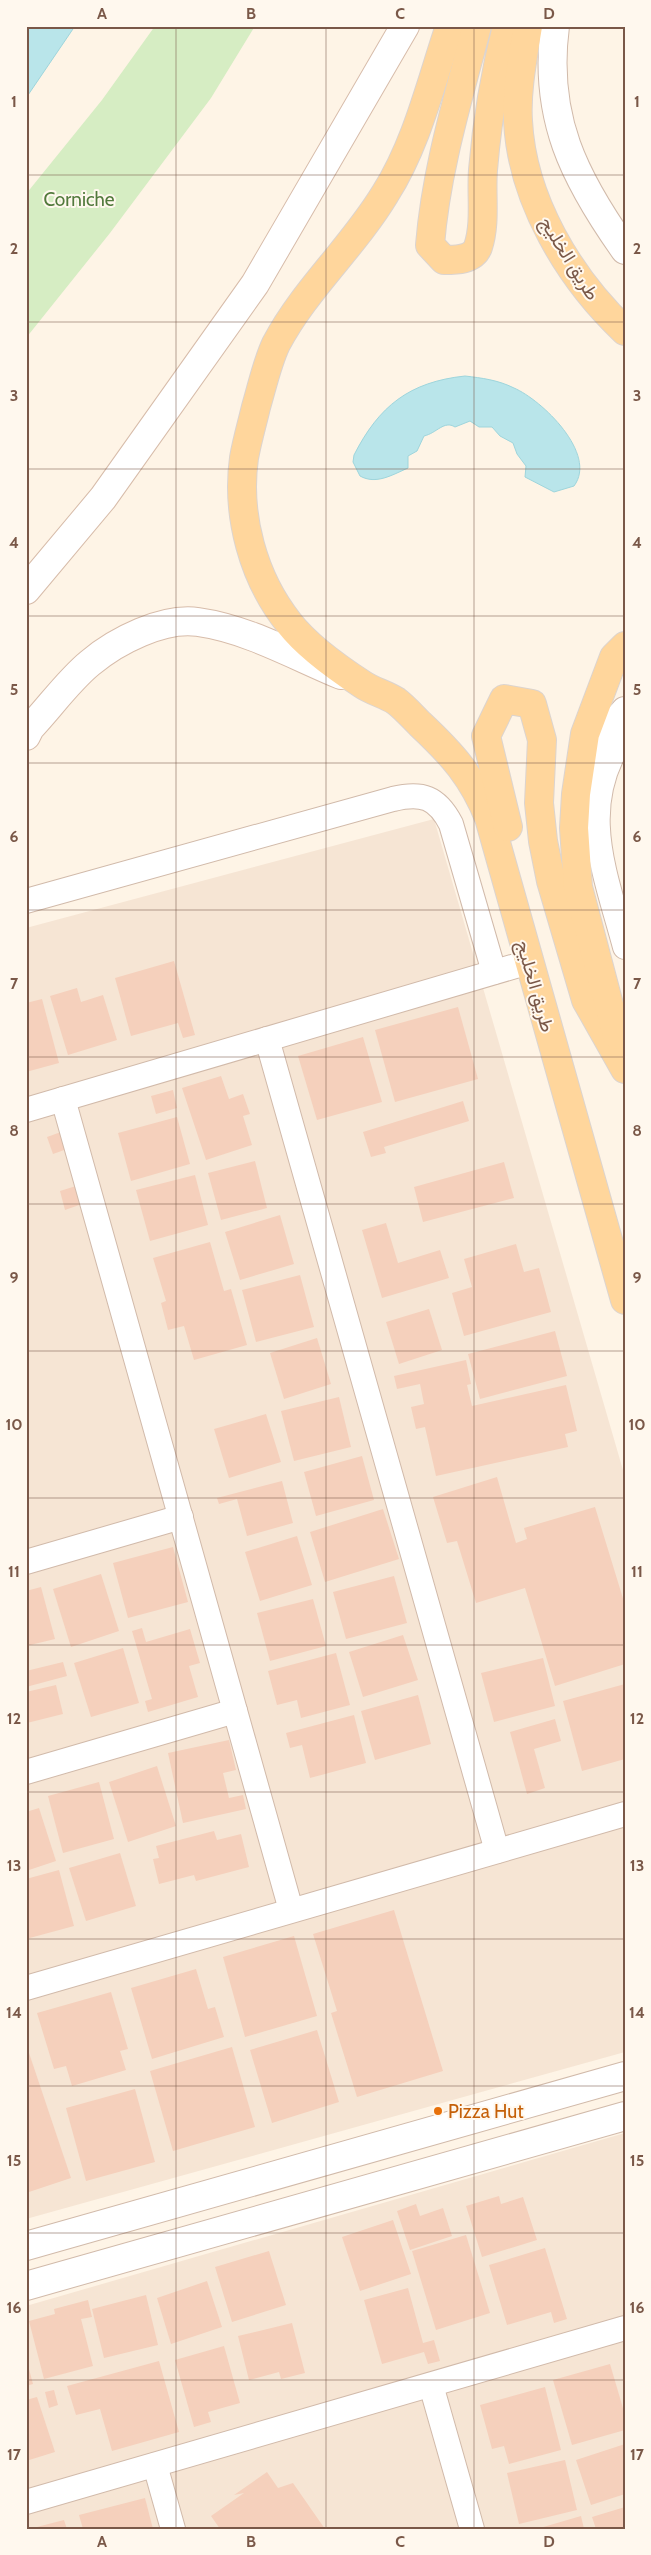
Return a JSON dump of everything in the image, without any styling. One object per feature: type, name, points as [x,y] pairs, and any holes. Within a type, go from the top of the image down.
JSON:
[{"type":"main road","name":"طريق الخليج","points":[[450,26],[402,162],[386,194],[358,233],[316,283],[276,345],[261,388],[244,458],[242,490],[245,527],[255,560],[271,596],[290,625],[323,655],[363,685],[396,701],[449,752],[469,775],[480,796],[489,818],[625,1300]]},
{"type":"main road","points":[[477,26],[441,165],[432,221],[430,245],[444,260],[465,259],[477,249],[482,218],[483,172],[493,80],[507,26]]},
{"type":"main road","name":"طريق الخليج","points":[[528,26],[522,61],[518,121],[526,169],[544,220],[571,267],[615,321]]},
{"type":"main road","points":[[620,651],[585,734],[576,794],[574,828],[578,887],[625,1063]]},
{"type":"main road","points":[[529,962],[522,880],[486,736],[504,699],[532,704],[542,740],[539,803],[543,841],[551,881],[586,1000],[625,1069]]},
{"type":"street","points":[[26,590],[103,498],[255,284],[405,26]]},
{"type":"street","points":[[555,26],[551,56],[554,102],[565,141],[580,181],[625,250]]},
{"type":"street","points":[[26,736],[30,728],[88,664],[110,648],[136,634],[166,625],[196,622],[228,629],[363,685]]},
{"type":"street","points":[[574,828],[586,785],[607,732],[625,711]]},
{"type":"street","points":[[625,734],[610,757],[597,805],[596,830],[600,855],[619,911],[625,947]]},
{"type":"street","points":[[26,901],[393,799],[407,796],[422,797],[434,801],[444,810],[451,824],[494,972]]},
{"type":"street","points":[[26,1110],[529,962]]},
{"type":"street","points":[[267,1039],[497,1851]]},
{"type":"street","points":[[64,1099],[292,1910]]},
{"type":"street","points":[[26,1562],[181,1517]]},
{"type":"street","points":[[26,1772],[236,1711]]},
{"type":"street","points":[[26,1988],[625,1814]]},
{"type":"street","points":[[26,2246],[625,2076]]},
{"type":"street","points":[[26,2286],[625,2116]]},
{"type":"street","points":[[26,2502],[625,2328]]},
{"type":"street","points":[[431,2384],[472,2529]]},
{"type":"street","points":[[155,2465],[173,2529]]},
{"type":"shaded area","points":[[434,819],[625,1477],[625,2052],[26,2219],[26,928]]},
{"type":"shaded area","points":[[625,2133],[625,2529],[26,2529],[26,2306]]},
{"type":"green space","name":"Corniche","points":[[155,26],[255,26],[211,98],[110,233],[26,338],[26,194],[102,100]]},
{"type":"water","points":[[26,26],[75,26],[26,98]]},
{"type":"water","points":[[465,376],[508,385],[526,394],[552,416],[573,444],[579,459],[579,473],[574,486],[554,492],[525,477],[526,466],[517,454],[513,443],[500,436],[492,427],[479,427],[470,421],[455,427],[447,425],[424,436],[417,451],[408,456],[408,468],[390,476],[372,480],[360,476],[353,462],[354,455],[374,423],[385,410],[398,399],[428,384]]},
{"type":"building","points":[[174,961],[195,1035],[183,1038],[178,1023],[131,1036],[115,978]]},
{"type":"building","points":[[77,988],[81,1002],[103,995],[117,1040],[68,1055],[50,996]]},
{"type":"building","points":[[42,999],[59,1063],[26,1072],[26,1003]]},
{"type":"building","points":[[458,1007],[478,1079],[395,1102],[375,1030]]},
{"type":"building","points":[[363,1037],[382,1102],[317,1120],[298,1056]]},
{"type":"building","points":[[221,1076],[229,1099],[243,1094],[250,1114],[243,1116],[252,1145],[206,1160],[182,1088]]},
{"type":"building","points":[[173,1090],[177,1108],[156,1114],[151,1096]]},
{"type":"building","points":[[463,1101],[469,1121],[384,1147],[386,1153],[371,1157],[363,1132]]},
{"type":"building","points":[[177,1117],[190,1164],[131,1181],[118,1133]]},
{"type":"building","points":[[61,1132],[67,1149],[53,1154],[47,1137]]},
{"type":"building","points":[[255,1161],[267,1208],[221,1220],[208,1173]]},
{"type":"building","points":[[504,1162],[514,1198],[423,1222],[414,1187]]},
{"type":"building","points":[[195,1175],[208,1225],[150,1241],[136,1190]]},
{"type":"building","points":[[76,1186],[82,1204],[65,1210],[60,1191]]},
{"type":"building","points":[[280,1215],[294,1264],[240,1280],[225,1232]]},
{"type":"building","points":[[386,1223],[398,1263],[440,1250],[449,1278],[382,1298],[362,1230]]},
{"type":"building","points":[[210,1242],[224,1291],[231,1289],[247,1345],[194,1360],[184,1326],[168,1330],[161,1303],[166,1301],[153,1258]]},
{"type":"building","points":[[516,1244],[524,1272],[539,1268],[551,1312],[464,1336],[452,1293],[472,1287],[464,1259]]},
{"type":"building","points":[[300,1275],[314,1327],[256,1342],[242,1290]]},
{"type":"building","points":[[429,1309],[442,1350],[399,1364],[386,1322]]},
{"type":"building","points":[[555,1331],[567,1376],[480,1399],[468,1354]]},
{"type":"building","points":[[317,1338],[331,1384],[284,1399],[270,1353]]},
{"type":"building","points":[[466,1360],[471,1384],[467,1385],[472,1406],[566,1385],[577,1431],[565,1434],[568,1447],[436,1476],[425,1427],[416,1429],[411,1407],[424,1404],[420,1384],[397,1389],[394,1376]]},
{"type":"building","points":[[339,1397],[351,1447],[294,1461],[281,1411]]},
{"type":"building","points":[[266,1414],[281,1462],[229,1478],[214,1429]]},
{"type":"building","points":[[362,1456],[374,1500],[316,1516],[304,1472]]},
{"type":"building","points":[[497,1477],[516,1543],[527,1539],[524,1528],[595,1507],[625,1605],[625,1664],[555,1686],[525,1588],[476,1603],[457,1541],[447,1543],[433,1497]]},
{"type":"building","points":[[282,1481],[293,1523],[247,1536],[237,1499],[219,1504],[217,1498]]},
{"type":"building","points":[[383,1509],[399,1559],[325,1582],[310,1532]]},
{"type":"building","points":[[297,1536],[312,1585],[260,1601],[245,1552]]},
{"type":"building","points":[[173,1547],[188,1602],[128,1618],[113,1563]]},
{"type":"building","points":[[101,1574],[119,1631],[71,1647],[53,1589]]},
{"type":"building","points":[[394,1576],[407,1623],[346,1639],[333,1592]]},
{"type":"building","points":[[41,1587],[55,1639],[26,1646],[26,1591]]},
{"type":"building","points":[[313,1599],[326,1646],[270,1661],[257,1613]]},
{"type":"building","points":[[142,1628],[146,1642],[190,1629],[200,1663],[189,1666],[198,1697],[148,1712],[145,1701],[152,1699],[132,1631]]},
{"type":"building","points":[[403,1635],[418,1680],[363,1697],[349,1652]]},
{"type":"building","points":[[123,1648],[139,1703],[91,1717],[74,1663]]},
{"type":"building","points":[[336,1653],[350,1705],[301,1718],[297,1700],[277,1705],[268,1671]]},
{"type":"building","points":[[543,1658],[555,1706],[494,1722],[481,1673]]},
{"type":"building","points":[[63,1662],[67,1676],[26,1687],[26,1671]]},
{"type":"building","points":[[625,1684],[625,1759],[582,1771],[563,1701]]},
{"type":"building","points":[[56,1685],[63,1714],[27,1723],[26,1692]]},
{"type":"building","points":[[418,1695],[431,1744],[375,1760],[361,1711]]},
{"type":"building","points":[[354,1715],[366,1763],[310,1778],[302,1745],[290,1748],[286,1733]]},
{"type":"building","points":[[555,1719],[561,1741],[534,1749],[545,1788],[527,1794],[510,1732]]},
{"type":"building","points":[[229,1740],[236,1770],[223,1773],[229,1798],[243,1795],[246,1809],[183,1823],[168,1753]]},
{"type":"building","points":[[157,1766],[176,1826],[128,1842],[109,1782]]},
{"type":"building","points":[[99,1782],[114,1839],[63,1853],[48,1796]]},
{"type":"building","points":[[39,1808],[56,1861],[26,1871],[26,1812]]},
{"type":"building","points":[[214,1831],[217,1840],[241,1834],[249,1867],[196,1881],[194,1875],[159,1884],[153,1859],[159,1858],[156,1846]]},
{"type":"building","points":[[120,1853],[136,1906],[86,1921],[69,1868]]},
{"type":"building","points":[[59,1870],[74,1926],[26,1939],[26,1879]]},
{"type":"building","points":[[394,1910],[443,2071],[357,2097],[331,2013],[337,2011],[313,1934]]},
{"type":"building","points":[[294,1936],[317,2016],[245,2037],[223,1957]]},
{"type":"building","points":[[196,1969],[208,2009],[215,2007],[224,2037],[152,2059],[131,1988]]},
{"type":"building","points":[[111,1992],[128,2049],[120,2051],[126,2070],[72,2086],[66,2066],[54,2069],[37,2013]]},
{"type":"building","points":[[317,2030],[339,2102],[272,2123],[250,2050]]},
{"type":"building","points":[[26,2044],[71,2178],[26,2193]]},
{"type":"building","points":[[232,2047],[255,2127],[173,2151],[150,2071]]},
{"type":"building","points":[[135,2089],[155,2162],[86,2181],[66,2108]]},
{"type":"building","points":[[499,2196],[501,2204],[523,2197],[537,2240],[482,2257],[466,2206]]},
{"type":"building","points":[[416,2204],[420,2216],[443,2208],[452,2236],[410,2250],[397,2211]]},
{"type":"building","points":[[393,2220],[411,2274],[360,2291],[342,2237]]},
{"type":"building","points":[[466,2235],[490,2313],[436,2330],[412,2251]]},
{"type":"building","points":[[545,2248],[567,2319],[554,2323],[551,2312],[507,2325],[489,2265]]},
{"type":"building","points":[[269,2251],[286,2305],[232,2322],[215,2267]]},
{"type":"building","points":[[207,2281],[222,2327],[171,2344],[157,2298]]},
{"type":"building","points":[[408,2288],[423,2343],[434,2340],[440,2361],[428,2364],[424,2352],[382,2364],[364,2300]]},
{"type":"building","points":[[146,2295],[158,2345],[104,2358],[92,2309]]},
{"type":"building","points":[[88,2300],[92,2317],[81,2319],[93,2366],[44,2379],[29,2321],[55,2314],[54,2309]]},
{"type":"building","points":[[292,2323],[305,2373],[281,2379],[279,2372],[249,2380],[238,2336]]},
{"type":"building","points":[[224,2346],[240,2403],[208,2412],[211,2422],[194,2427],[175,2360]]},
{"type":"building","points":[[26,2358],[33,2384],[26,2386]]},
{"type":"building","points":[[159,2361],[179,2432],[112,2451],[100,2409],[76,2415],[67,2386]]},
{"type":"building","points":[[610,2364],[625,2415],[625,2430],[572,2445],[553,2380]]},
{"type":"building","points":[[545,2387],[561,2450],[509,2464],[504,2446],[492,2449],[480,2405]]},
{"type":"building","points":[[54,2390],[58,2405],[49,2408],[45,2392]]},
{"type":"building","points":[[37,2397],[55,2452],[26,2461],[26,2400]]},
{"type":"building","points":[[625,2444],[625,2494],[591,2505],[576,2460]]},
{"type":"building","points":[[565,2460],[577,2510],[519,2524],[507,2473]]},
{"type":"building","points":[[267,2472],[278,2488],[293,2483],[325,2529],[220,2529],[211,2516],[244,2493],[234,2495]]},
{"type":"building","points":[[145,2498],[153,2529],[83,2529],[79,2515]]},
{"type":"building","points":[[625,2507],[625,2529],[596,2529],[592,2517]]},
{"type":"building","points":[[581,2516],[584,2529],[540,2529],[540,2528]]},
{"type":"building","points":[[64,2520],[67,2529],[33,2529],[33,2528]]},
{"type":"place","name":"Pizza Hut","points":[[438,2111]]}]
